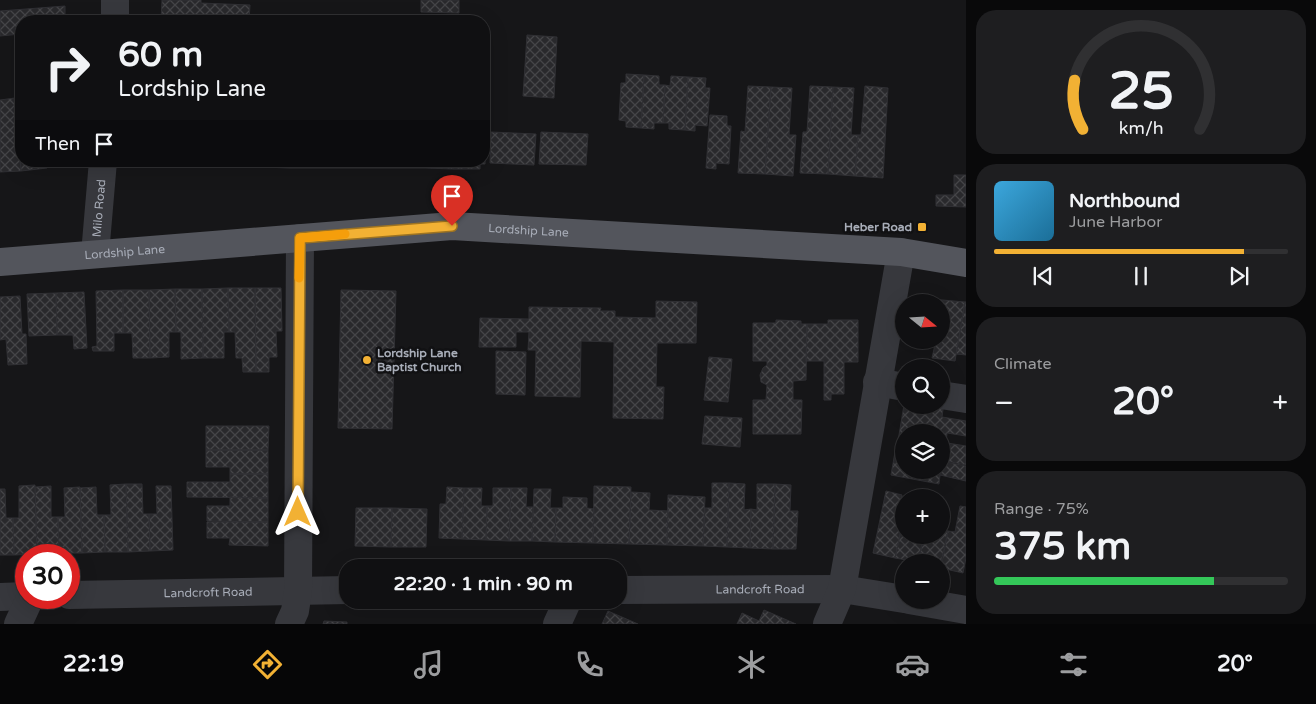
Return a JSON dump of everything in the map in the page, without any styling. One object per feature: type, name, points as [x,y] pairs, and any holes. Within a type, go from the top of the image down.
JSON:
[{"type":"main road","name":"Lordship Lane","points":[[0,262],[452,226],[900,252],[966,263]]},
{"type":"street","points":[[115,15],[116,0]]},
{"type":"street","name":"Milo Road","points":[[95,254],[102,167]]},
{"type":"street","points":[[289,624],[295,611],[298,590],[300,238]]},
{"type":"street","points":[[827,624],[842,589],[900,252]]},
{"type":"street","points":[[877,382],[895,385]]},
{"type":"street","points":[[950,396],[966,399]]},
{"type":"street","name":"Landcroft Road","points":[[627,590],[842,589],[895,598]]},
{"type":"street","name":"Landcroft Road","points":[[80,595],[339,590]]},
{"type":"street","points":[[0,597],[15,596]]},
{"type":"street","points":[[950,607],[966,610]]},
{"type":"street","points":[[18,624],[25,609]]},
{"type":"street","points":[[557,624],[564,609]]},
{"type":"building","points":[[162,0],[201,0],[201,3],[250,5],[249,15],[161,15]]},
{"type":"building","points":[[421,0],[459,0],[459,13],[421,12]]},
{"type":"building","points":[[65,6],[65,15],[15,15],[15,35],[0,36],[0,11]]},
{"type":"building","points":[[527,35],[557,37],[554,98],[523,96]]},
{"type":"building","points":[[626,74],[644,75],[641,128],[626,127],[626,121],[619,120],[621,83],[626,83]]},
{"type":"building","points":[[644,75],[659,76],[659,85],[665,85],[663,123],[654,123],[654,129],[641,128]]},
{"type":"building","points":[[671,76],[688,77],[685,130],[669,129],[669,123],[663,123],[665,85],[670,86]]},
{"type":"building","points":[[688,77],[706,78],[705,88],[710,88],[707,126],[695,125],[695,131],[685,130]]},
{"type":"building","points":[[748,86],[771,87],[765,174],[738,173],[741,131],[745,132]]},
{"type":"building","points":[[810,86],[833,87],[828,174],[800,173],[803,132],[807,132]]},
{"type":"building","points":[[865,86],[888,88],[883,178],[855,176],[858,135],[861,135]]},
{"type":"building","points":[[771,87],[792,88],[789,135],[796,135],[793,176],[765,174]]},
{"type":"building","points":[[833,87],[854,88],[851,135],[858,135],[855,176],[828,174]]},
{"type":"building","points":[[15,98],[15,167],[21,167],[21,171],[0,172],[0,100]]},
{"type":"building","points":[[710,115],[727,116],[727,126],[731,126],[729,164],[716,163],[716,169],[706,168]]},
{"type":"building","points":[[491,132],[536,134],[534,165],[490,163]]},
{"type":"building","points":[[541,132],[588,134],[586,165],[539,164]]},
{"type":"building","points":[[21,167],[47,167],[47,168],[21,171]]},
{"type":"building","points":[[289,167],[316,167],[316,168]]},
{"type":"building","points":[[316,167],[343,167],[343,168]]},
{"type":"building","points":[[343,167],[371,167],[371,168]]},
{"type":"building","points":[[371,167],[398,167],[398,168]]},
{"type":"building","points":[[398,167],[425,167],[425,168]]},
{"type":"building","points":[[453,167],[480,167],[480,169],[453,169]]},
{"type":"building","points":[[453,167],[453,169],[425,168]]},
{"type":"building","points":[[954,175],[966,175],[966,207],[936,206],[936,195],[954,195]]},
{"type":"building","points":[[228,288],[255,288],[256,372],[243,372],[242,358],[236,358],[235,332],[229,332]]},
{"type":"building","points":[[228,288],[229,332],[224,332],[224,358],[203,358],[202,289]]},
{"type":"building","points":[[255,288],[281,288],[282,331],[276,331],[277,357],[269,357],[269,372],[256,372]]},
{"type":"building","points":[[175,289],[202,289],[203,358],[181,359],[181,332],[176,332]]},
{"type":"building","points":[[175,289],[176,332],[169,332],[169,357],[150,358],[149,290]]},
{"type":"building","points":[[123,290],[149,290],[150,358],[133,358],[132,333],[123,333]]},
{"type":"building","points":[[123,290],[123,333],[114,333],[114,351],[93,351],[92,347],[97,346],[96,291]]},
{"type":"building","name":"Lordship Lane Baptist Church","points":[[341,290],[396,291],[392,429],[338,428]]},
{"type":"building","points":[[84,292],[87,348],[74,349],[73,335],[57,335],[56,293]]},
{"type":"building","points":[[56,293],[57,335],[29,336],[27,294]]},
{"type":"building","points":[[20,296],[22,334],[26,334],[27,364],[8,365],[6,339],[0,340],[0,297]]},
{"type":"building","points":[[656,301],[697,302],[696,343],[657,343],[656,387],[664,387],[663,419],[613,418],[614,342],[581,341],[580,397],[535,396],[536,350],[528,350],[529,332],[516,332],[516,347],[479,347],[480,318],[529,319],[529,307],[601,308],[600,311],[615,311],[615,317],[656,318]]},
{"type":"building","points":[[950,301],[965,302],[955,361],[932,358],[934,349],[950,349]]},
{"type":"building","points":[[966,302],[966,355],[956,354]]},
{"type":"building","points":[[776,320],[801,321],[801,324],[807,324],[806,380],[793,381],[793,400],[802,400],[801,434],[753,434],[753,400],[766,400],[767,385],[761,382],[760,375],[763,368],[767,365],[767,361],[753,361],[753,323],[776,323]]},
{"type":"building","points":[[828,320],[858,320],[858,362],[844,362],[844,394],[831,394],[831,400],[824,400],[824,361],[806,361],[807,324],[828,324]]},
{"type":"building","points":[[496,351],[526,352],[525,395],[496,394]]},
{"type":"building","points":[[709,357],[732,359],[728,402],[704,400]]},
{"type":"building","points":[[902,414],[942,414],[942,417],[966,421],[966,436],[950,433],[950,424],[901,424]]},
{"type":"building","points":[[705,416],[742,418],[740,447],[702,444]]},
{"type":"building","points":[[206,426],[269,426],[268,450],[206,450]]},
{"type":"building","points":[[950,443],[966,446],[966,465],[950,462]]},
{"type":"building","points":[[206,450],[268,450],[268,474],[230,474],[230,467],[206,467]]},
{"type":"building","points":[[895,452],[895,476],[891,475]]},
{"type":"building","points":[[950,463],[966,466],[966,481],[950,477]]},
{"type":"building","points":[[230,474],[268,474],[268,498],[187,497],[187,482],[230,482]]},
{"type":"building","points":[[912,479],[940,479],[939,484]]},
{"type":"building","points":[[712,483],[729,483],[727,547],[703,546],[705,508],[712,508]]},
{"type":"building","points":[[729,483],[745,484],[744,510],[751,509],[750,548],[727,547]]},
{"type":"building","points":[[126,484],[142,484],[143,514],[149,514],[150,551],[128,552]]},
{"type":"building","points":[[126,484],[128,552],[105,552],[104,515],[111,515],[110,485]]},
{"type":"building","points":[[757,484],[775,484],[773,549],[750,548],[751,509],[757,510]]},
{"type":"building","points":[[775,484],[791,485],[790,511],[798,511],[796,549],[773,549]]},
{"type":"building","points":[[35,485],[37,544],[15,544],[14,555],[13,518],[19,518],[19,486]]},
{"type":"building","points":[[51,486],[51,517],[58,517],[59,544],[37,544],[35,487]]},
{"type":"building","points":[[156,486],[171,486],[173,550],[150,551],[149,514],[157,514]]},
{"type":"building","points":[[594,486],[631,487],[629,544],[593,543]]},
{"type":"building","points":[[80,487],[82,553],[80,553],[80,544],[59,544],[58,517],[65,517],[64,488]]},
{"type":"building","points":[[96,487],[97,515],[104,515],[105,552],[82,553],[80,488]]},
{"type":"building","points":[[447,487],[464,488],[462,539],[439,538],[440,504],[446,504]]},
{"type":"building","points":[[464,488],[482,488],[481,506],[487,506],[486,540],[462,539]]},
{"type":"building","points":[[493,488],[511,488],[509,541],[486,540],[487,506],[493,506]]},
{"type":"building","points":[[511,488],[527,488],[526,507],[533,507],[532,541],[509,541]]},
{"type":"building","points":[[0,489],[5,489],[6,518],[13,518],[14,555],[0,555]]},
{"type":"building","points":[[534,489],[551,489],[550,508],[556,508],[555,542],[532,541]]},
{"type":"building","points":[[886,491],[895,493],[895,544],[898,544],[895,558],[873,553]]},
{"type":"building","points":[[631,492],[650,493],[649,510],[668,511],[667,545],[629,544]]},
{"type":"building","points":[[668,495],[705,497],[703,546],[667,545]]},
{"type":"building","points":[[230,497],[268,498],[268,522],[207,521],[207,506],[230,506]]},
{"type":"building","points":[[563,497],[587,498],[587,508],[594,509],[593,543],[555,542],[556,508],[563,508]]},
{"type":"building","points":[[960,506],[966,507],[966,558],[963,573],[950,570],[950,554],[944,554],[946,544],[950,544],[950,531],[955,532]]},
{"type":"building","points":[[356,508],[392,508],[391,547],[355,546]]},
{"type":"building","points":[[392,508],[427,509],[426,547],[391,547]]},
{"type":"building","points":[[207,522],[268,522],[268,546],[229,545],[230,538],[207,538]]},
{"type":"building","points":[[898,544],[922,544],[920,554],[896,554]]},
{"type":"building","points":[[922,544],[945,544],[943,554],[920,554]]},
{"type":"building","points":[[764,610],[796,624],[737,624],[742,613],[759,621]]},
{"type":"building","points":[[608,611],[638,624],[602,624]]},
{"type":"building","points":[[324,621],[347,622],[347,624],[323,624]]},
{"type":"slow traffic","points":[[299,278],[300,238],[345,234]]},
{"type":"place","name":"Heber Road","points":[[922,227]]},
{"type":"place","name":"Lordship Lane Baptist Church","points":[[367,360]]},
{"type":"route","points":[[298,512],[300,238],[452,226]]}]
